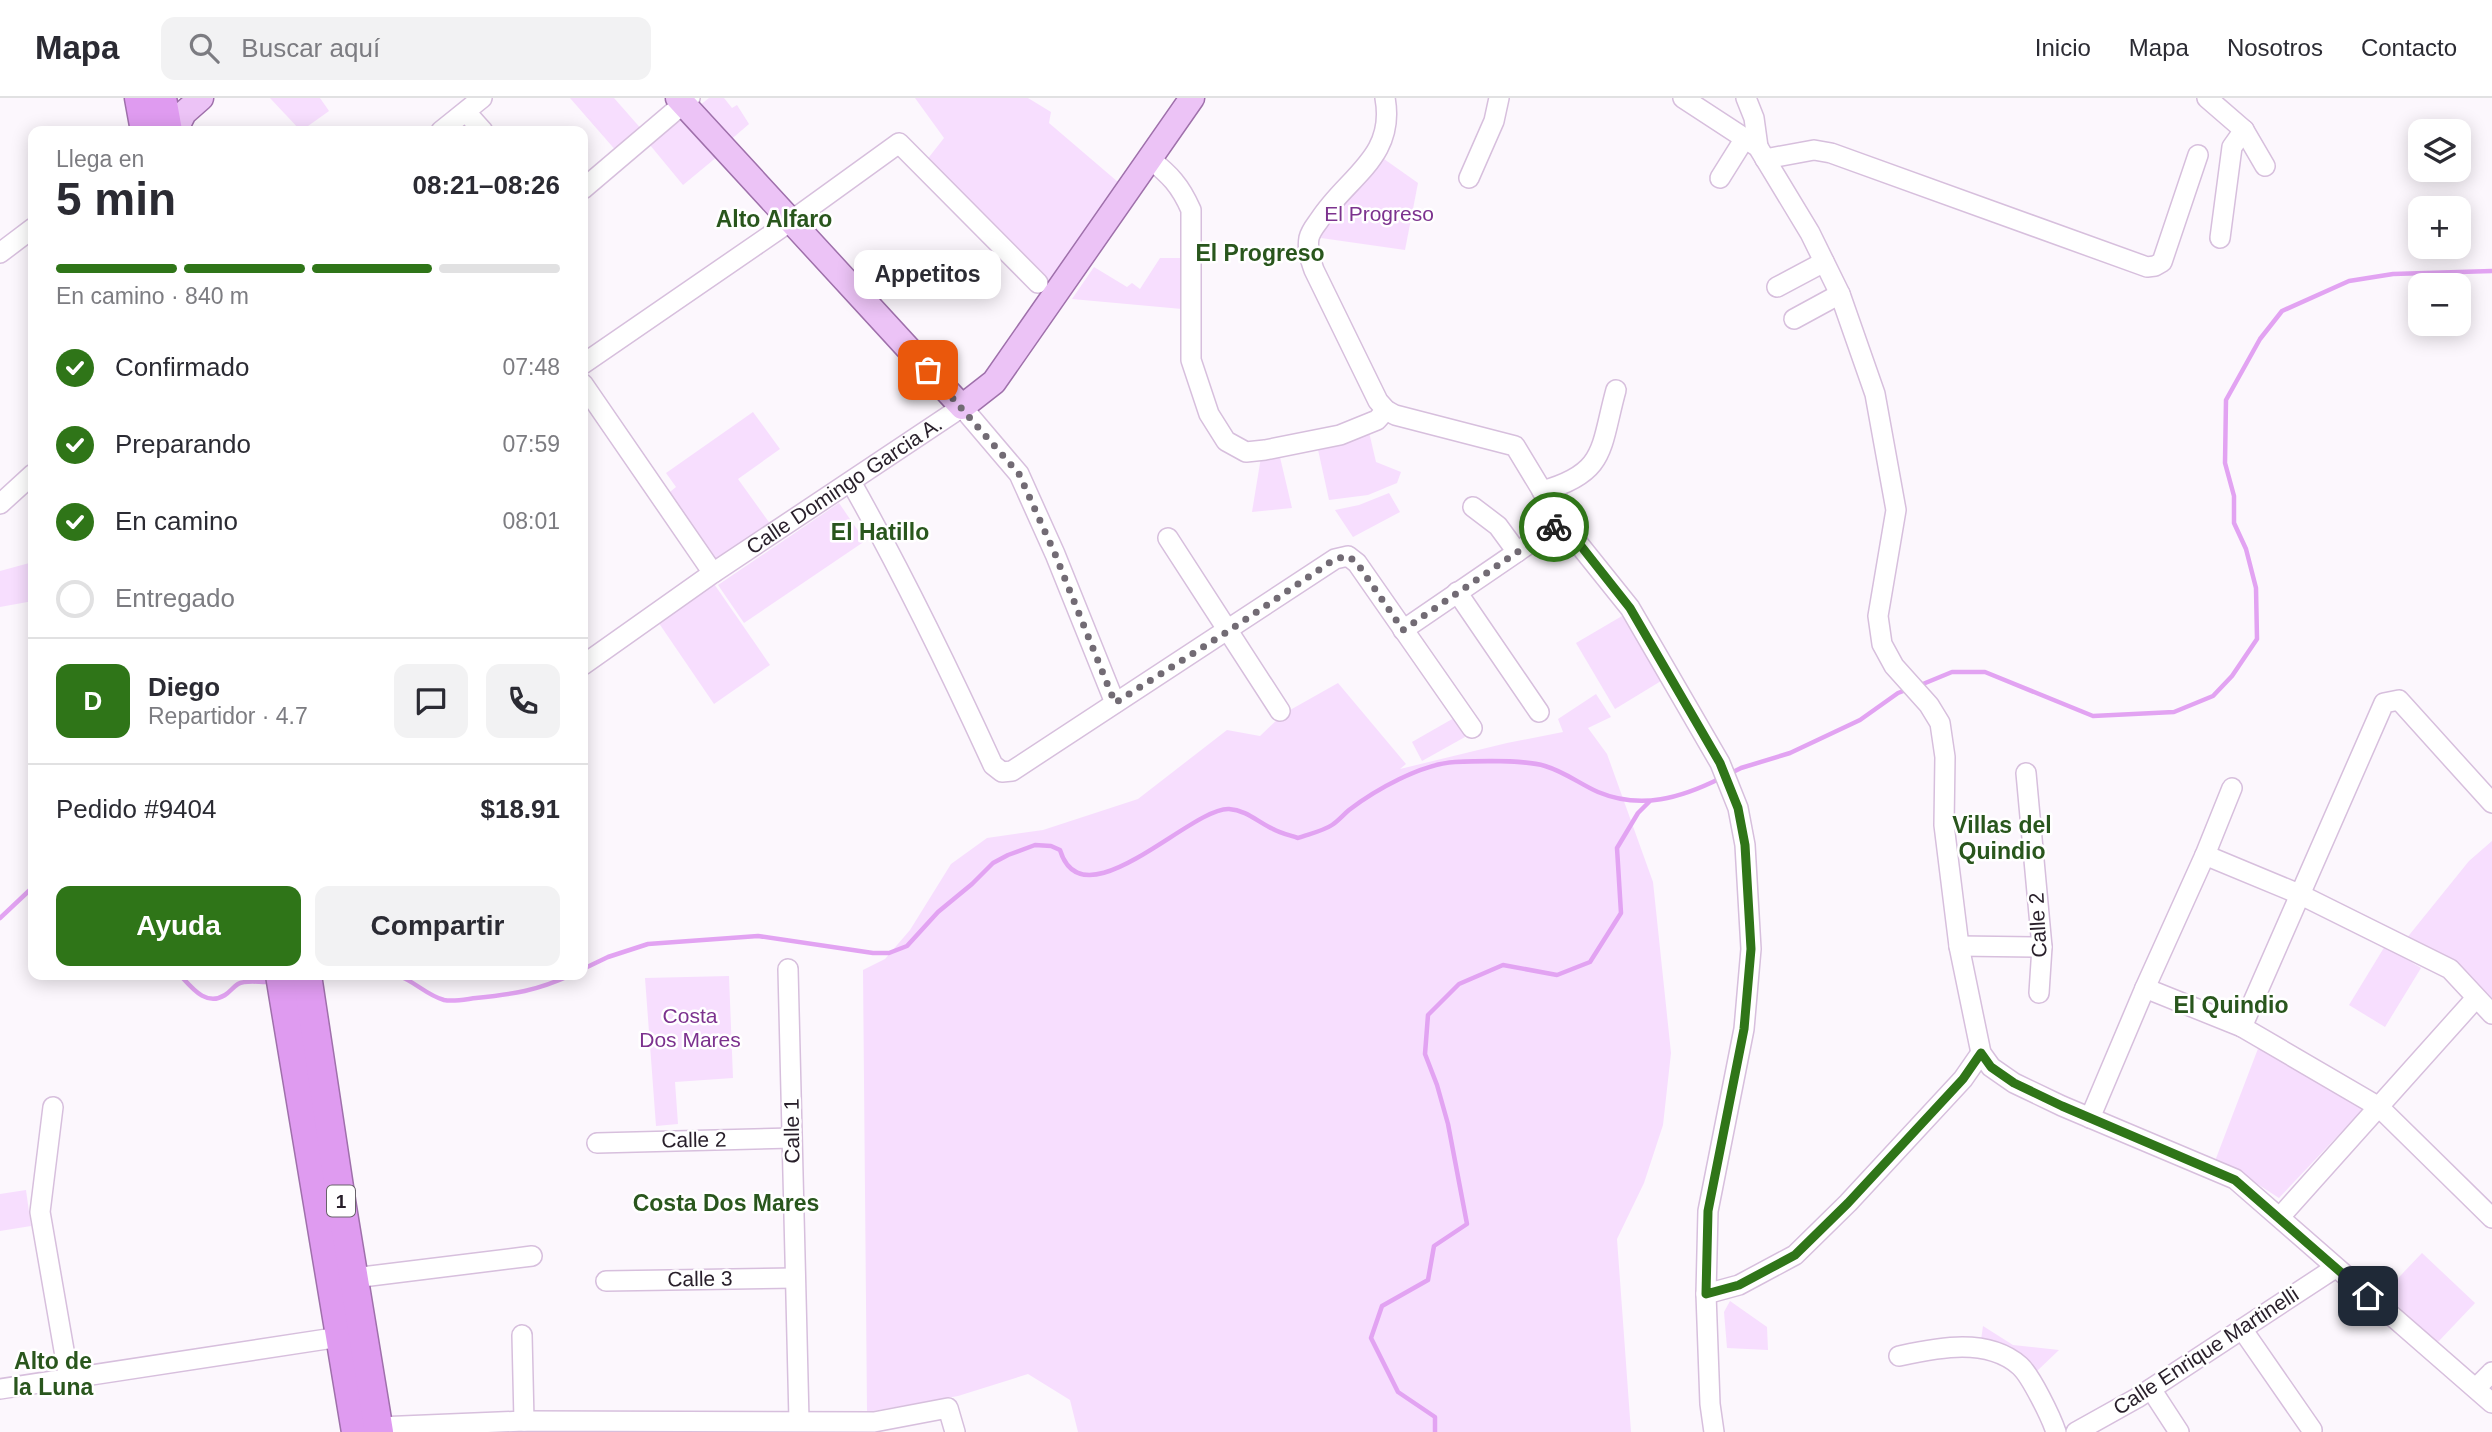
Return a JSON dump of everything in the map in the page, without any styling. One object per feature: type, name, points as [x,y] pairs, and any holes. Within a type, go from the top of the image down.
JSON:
[{"type":"highway","points":[[139,98],[144,126]]},
{"type":"highway","points":[[149,98],[151,126]]},
{"type":"highway","points":[[162,98],[167,126]]},
{"type":"highway","name":"1","points":[[282,980],[340,1337]]},
{"type":"highway","name":"1","points":[[308,980],[354,1278],[372,1425]]},
{"type":"highway","points":[[342,1207],[339,1248],[349,1317],[340,1337],[351,1345],[356,1353],[372,1425]]},
{"type":"main road","points":[[178,126],[184,113],[201,98]]},
{"type":"main road","name":"Calle Domingo Garcia A.","points":[[962,407],[994,382],[1192,98]]},
{"type":"main road","points":[[684,100],[962,407]]},
{"type":"street","points":[[448,126],[482,98]]},
{"type":"street","points":[[1385,98],[1387,127],[1379,149],[1363,172],[1326,209],[1308,241],[1314,270],[1378,401],[1386,410],[1405,418],[1515,446],[1562,522],[1630,608],[1720,763],[1738,808],[1745,845],[1751,949],[1744,1029],[1708,1211],[1706,1294],[1710,1404],[1714,1432]]},
{"type":"street","points":[[1469,178],[1494,121],[1499,98]]},
{"type":"street","points":[[1684,98],[1756,148],[1810,233],[1840,294],[1875,394],[1896,510],[1878,616],[1882,644],[1894,666],[1929,705],[1940,723],[1945,757],[1944,825],[1959,946],[1981,1053],[1991,1067],[2014,1083],[2235,1180],[2492,1403]]},
{"type":"street","points":[[1746,98],[1754,118],[1756,148]]},
{"type":"street","points":[[2207,98],[2244,130],[2265,166]]},
{"type":"street","points":[[588,185],[684,100]]},
{"type":"street","points":[[466,112],[479,126]]},
{"type":"street","points":[[2220,238],[2232,147],[2244,130]]},
{"type":"street","points":[[588,361],[791,221],[898,143],[1038,283]]},
{"type":"street","points":[[1720,178],[1756,148],[1831,153],[2147,267],[2155,267],[2162,262],[2198,155]]},
{"type":"street","points":[[1149,158],[1182,189],[1191,209],[1191,360],[1209,414],[1226,441],[1246,452],[1265,450],[1340,435],[1377,420],[1386,410]]},
{"type":"street","points":[[0,253],[28,232]]},
{"type":"street","points":[[1777,287],[1824,262]]},
{"type":"street","points":[[1794,319],[1840,294]]},
{"type":"street","points":[[1542,491],[1567,484],[1596,462],[1616,390]]},
{"type":"street","points":[[588,391],[713,573]]},
{"type":"street","points":[[962,407],[1019,474],[1055,554],[1115,703]]},
{"type":"street","name":"Calle Domingo Garcia A.","points":[[588,661],[713,573],[962,407]]},
{"type":"street","points":[[0,504],[28,479]]},
{"type":"street","points":[[851,482],[900,569],[993,765],[1002,772],[1012,771],[1335,559],[1348,556],[1357,563],[1472,728]]},
{"type":"street","points":[[1473,508],[1498,526],[1517,552]]},
{"type":"street","points":[[1403,630],[1562,522]]},
{"type":"street","points":[[1168,538],[1280,711]]},
{"type":"street","points":[[1457,592],[1539,712]]},
{"type":"street","points":[[2242,1027],[2384,703],[2399,700],[2492,803]]},
{"type":"street","name":"Calle 2","points":[[2026,773],[2042,947],[2039,993]]},
{"type":"street","points":[[2090,1118],[2232,788]]},
{"type":"street","points":[[2205,855],[2300,894],[2450,969],[2492,1014]]},
{"type":"street","points":[[1959,946],[2042,947]]},
{"type":"street","name":"Calle 1","points":[[788,968],[799,1420]]},
{"type":"street","points":[[2145,988],[2242,1027],[2379,1107],[2492,1218]]},
{"type":"street","points":[[2280,1217],[2476,998]]},
{"type":"street","points":[[1706,1294],[1739,1285],[1795,1255],[1848,1203],[1963,1079],[1981,1053]]},
{"type":"street","points":[[53,1107],[40,1212],[69,1379]]},
{"type":"street","name":"Calle 2","points":[[597,1143],[792,1138]]},
{"type":"street","points":[[354,1278],[532,1256]]},
{"type":"street","name":"Calle Enrique Martinelli","points":[[2076,1432],[2151,1389],[2335,1268]]},
{"type":"street","name":"Calle 3","points":[[606,1281],[795,1278]]},
{"type":"street","points":[[2242,1329],[2312,1430]]},
{"type":"street","points":[[522,1335],[524,1421]]},
{"type":"street","points":[[0,1389],[340,1337]]},
{"type":"street","points":[[1899,1356],[1940,1347],[1979,1348],[2002,1356],[2021,1366],[2050,1415],[2056,1432]]},
{"type":"street","points":[[2476,1388],[2492,1372]]},
{"type":"street","points":[[2151,1389],[2179,1432]]},
{"type":"street","points":[[372,1425],[524,1421],[874,1422],[948,1408],[955,1432]]},
{"type":"green space","points":[[270,98],[320,98],[329,111],[308,126],[296,126]]},
{"type":"green space","points":[[570,98],[614,98],[643,131],[618,153]]},
{"type":"green space","points":[[709,98],[724,98],[732,108],[737,105],[749,124],[728,142],[699,106]]},
{"type":"green space","points":[[915,98],[1028,98],[1051,112],[1049,123],[1118,182],[1048,284],[926,161],[944,138]]},
{"type":"green space","points":[[685,117],[718,156],[683,185],[650,145]]},
{"type":"green space","name":"El Progreso","points":[[1384,159],[1418,183],[1405,250],[1321,238],[1331,216]]},
{"type":"green space","points":[[1160,258],[1180,258],[1182,309],[1072,299],[1094,267],[1127,287],[1132,283],[1140,289]]},
{"type":"green space","points":[[753,412],[780,449],[738,479],[771,525],[715,565],[665,496],[676,487],[666,473]]},
{"type":"green space","points":[[1369,432],[1376,462],[1401,472],[1397,483],[1368,495],[1329,500],[1317,445]]},
{"type":"green space","points":[[1279,453],[1292,508],[1252,512],[1261,457]]},
{"type":"green space","points":[[1389,493],[1400,512],[1353,537],[1335,510],[1359,505]]},
{"type":"green space","name":"El Hatillo","points":[[839,503],[865,541],[744,623],[718,585]]},
{"type":"green space","points":[[28,563],[28,602],[0,607],[0,571]]},
{"type":"green space","points":[[710,578],[770,665],[714,704],[654,616]]},
{"type":"green space","points":[[1622,616],[1661,681],[1615,709],[1576,643]]},
{"type":"green space","points":[[1338,683],[1406,764],[1400,769],[1563,732],[1558,719],[1596,694],[1611,717],[1588,728],[1607,754],[1653,882],[1671,1053],[1663,1125],[1644,1183],[1617,1239],[1631,1432],[1078,1432],[1070,1400],[1028,1374],[958,1396],[867,1412],[863,970],[885,959],[910,930],[951,864],[987,838],[1043,830],[1138,799],[1227,730],[1260,736],[1283,714]]},
{"type":"green space","points":[[1454,718],[1465,737],[1422,761],[1412,742]]},
{"type":"green space","points":[[2492,841],[2492,998],[2454,962],[2406,939],[2469,861]]},
{"type":"green space","points":[[2385,946],[2421,968],[2385,1027],[2349,1005]]},
{"type":"green space","name":"Costa Dos Mares","points":[[729,976],[733,1078],[675,1082],[678,1124],[656,1126],[645,978]]},
{"type":"green space","points":[[2259,1046],[2365,1107],[2279,1198],[2215,1161]]},
{"type":"green space","points":[[26,1190],[31,1226],[0,1231],[0,1194]]},
{"type":"green space","points":[[2422,1253],[2475,1303],[2437,1343],[2384,1293]]},
{"type":"green space","points":[[1730,1301],[1767,1327],[1768,1350],[1727,1348],[1724,1312]]},
{"type":"green space","points":[[1983,1326],[2013,1345],[2059,1350],[2036,1372],[1981,1340]]},
{"type":"waterway","points":[[1918,686],[1952,672],[1985,672],[2093,716],[2174,712],[2213,696],[2232,676],[2257,639],[2256,588],[2246,549],[2234,523],[2234,496],[2225,463],[2226,400],[2260,339],[2282,311],[2349,281],[2393,274],[2492,271]]},
{"type":"waterway","points":[[1729,774],[1790,753],[1860,720],[1906,690]]},
{"type":"waterway","points":[[588,967],[648,944],[758,936],[889,953],[907,946],[938,912],[993,863],[1035,845],[1051,846],[1060,850],[1072,870],[1091,875],[1114,869],[1212,813],[1229,809],[1298,838],[1328,827],[1360,802],[1399,779],[1442,764],[1488,761],[1536,764],[1559,771],[1598,792],[1645,801],[1676,796],[1721,778]]},
{"type":"waterway","points":[[1435,1432],[1435,1417],[1398,1392],[1371,1338],[1382,1306],[1428,1280],[1434,1246],[1467,1224],[1448,1124],[1425,1054],[1428,1015],[1459,984],[1503,965],[1557,975],[1590,962],[1621,913],[1617,848],[1638,813],[1649,802]]},
{"type":"waterway","points":[[0,918],[28,892]]},
{"type":"waterway","points":[[184,980],[200,994],[212,999],[225,995],[241,983],[266,982]]},
{"type":"waterway","points":[[408,980],[438,998],[452,1001],[525,991],[559,980]]},
{"type":"way so far","points":[[928,370],[1019,474],[1055,554],[1115,703],[1335,559],[1348,556],[1357,563],[1403,630],[1554,527]]},
{"type":"place","name":"Appetitos","points":[[928,370]]},
{"type":"district","name":"Alto Alfaro","points":[[774,219]]},
{"type":"district","name":"El Progreso","points":[[1260,253]]},
{"type":"district","name":"El Hatillo","points":[[880,532]]},
{"type":"district","name":"Villas del Quindio","points":[[2002,838]]},
{"type":"district","name":"El Quindio","points":[[2231,1005]]},
{"type":"district","name":"Costa Dos Mares","points":[[726,1203]]},
{"type":"district","name":"Alto de la Luna","points":[[53,1374]]},
{"type":"route","points":[[1554,527],[1562,522],[1630,608],[1720,763],[1738,808],[1745,845],[1751,949],[1744,1029],[1708,1211],[1706,1294],[1739,1285],[1795,1255],[1848,1203],[1963,1079],[1981,1053],[1991,1067],[2014,1083],[2235,1180],[2368,1296]]}]
